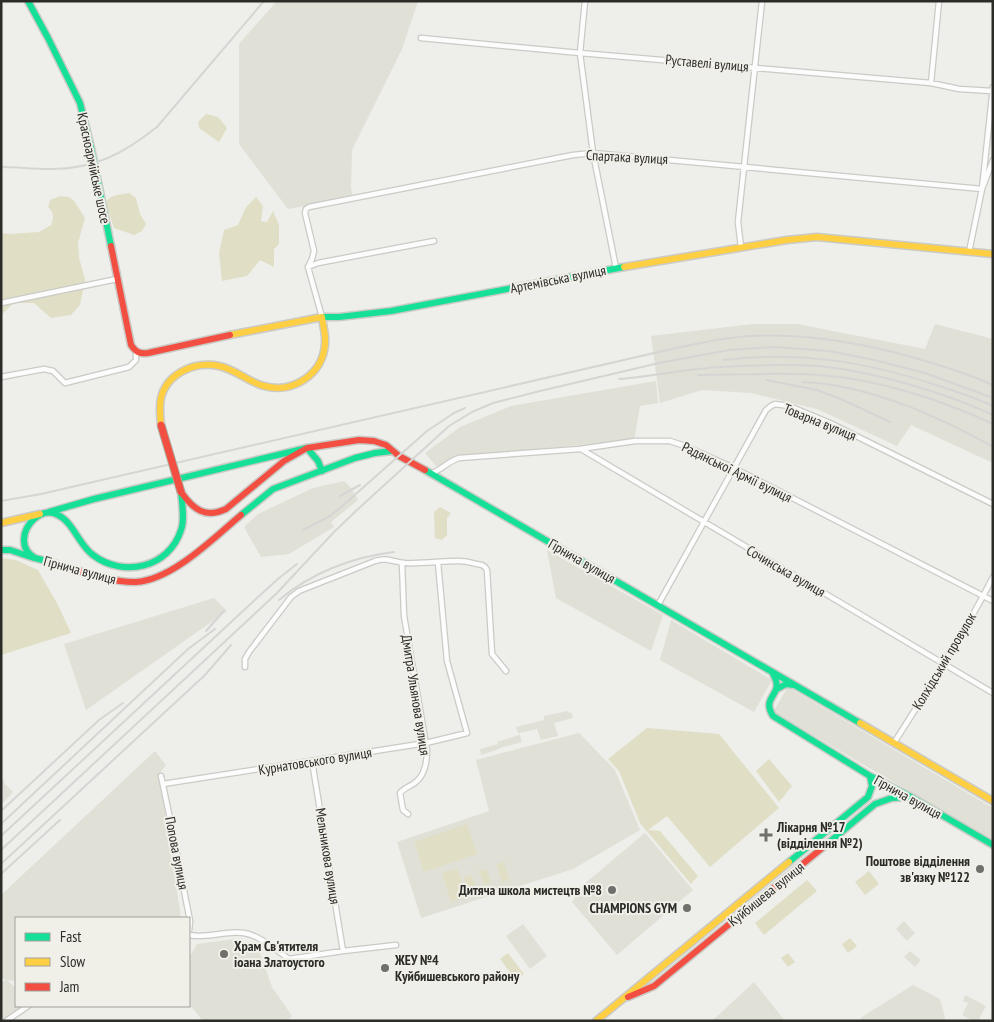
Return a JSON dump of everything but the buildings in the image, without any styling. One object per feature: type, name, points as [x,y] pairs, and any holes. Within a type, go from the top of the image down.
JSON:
[{"type":"main road","name":"Красноармійське шосе","points":[[28,1],[80,103],[131,344],[136,352]]},
{"type":"main road","name":"Артемівська вулиця","points":[[136,352],[148,353],[322,317],[391,311],[616,268],[786,240],[817,237],[993,254]]},
{"type":"main road","points":[[36,558],[29,554],[25,547],[23,540],[25,530],[32,520],[45,513],[58,514],[64,518],[92,555],[104,562],[126,569],[151,564],[161,558],[174,544],[182,528],[181,492],[160,425],[159,406],[162,394],[168,383],[185,369],[208,365],[219,366],[262,386],[281,388],[296,385],[305,381],[312,374],[322,356],[325,344],[322,317]]},
{"type":"main road","name":"Гірнича вулиця","points":[[1,523],[307,448],[358,440],[374,441],[386,446],[993,801]]},
{"type":"main road","points":[[181,492],[190,504],[200,511],[214,513],[226,509],[284,462],[307,448],[318,461],[322,471]]},
{"type":"main road","name":"Гірнича вулиця","points":[[1,550],[10,550],[120,581],[139,581],[159,576],[177,567],[193,555],[273,489],[355,458],[392,451]]},
{"type":"main road","points":[[771,671],[778,680],[777,689]]},
{"type":"main road","points":[[777,689],[786,684],[794,685]]},
{"type":"main road","name":"Гірнича вулиця","points":[[777,689],[768,705],[773,716],[870,776],[911,797],[993,845]]},
{"type":"main road","points":[[870,776],[872,786],[868,797],[874,798],[876,804]]},
{"type":"main road","name":"Куйбишева вулиця","points":[[596,1021],[868,797]]},
{"type":"main road","name":"Куйбишева вулиця","points":[[622,1000],[654,986],[876,804],[891,797],[911,797]]},
{"type":"main road","points":[[648,978],[647,985],[654,986]]},
{"type":"street","points":[[585,1],[580,53],[593,152],[616,268]]},
{"type":"street","points":[[741,247],[738,222],[762,1]]},
{"type":"street","points":[[930,83],[939,1]]},
{"type":"street","name":"Руставелі вулиця","points":[[421,38],[930,83],[959,89],[992,92]]},
{"type":"street","points":[[969,252],[982,189],[993,87]]},
{"type":"street","name":"Спартака вулиця","points":[[322,317],[308,267],[314,251],[305,213],[309,207],[563,157],[593,152],[982,189]]},
{"type":"street","points":[[982,189],[993,160]]},
{"type":"street","points":[[308,267],[318,263],[434,241]]},
{"type":"street","points":[[1,304],[117,279]]},
{"type":"street","points":[[1,377],[44,369],[52,371],[65,383],[129,367],[136,360],[136,352]]},
{"type":"street","name":"Товарна вулиця","points":[[658,606],[766,410],[775,404],[789,406],[830,423],[993,504]]},
{"type":"street","name":"Радянської Армії вулиця","points":[[432,473],[459,458],[580,449],[634,441],[670,441],[686,446],[734,468],[993,601]]},
{"type":"street","name":"Сочинська вулиця","points":[[580,449],[993,693]]},
{"type":"street","points":[[245,667],[245,659],[249,652],[291,597],[299,591],[380,560],[390,559],[402,563],[461,561],[485,567],[492,654],[506,671]]},
{"type":"street","name":"Дмитра Ульянова вулиця","points":[[402,563],[404,616],[426,743],[427,760],[418,781],[400,793],[403,810],[408,814]]},
{"type":"street","name":"Курнатовського вулиця","points":[[162,784],[426,743],[467,733],[447,661],[438,563]]},
{"type":"street","name":"Колхідський провулок","points":[[894,743],[944,663],[993,577]]},
{"type":"street","name":"Мельникова вулиця","points":[[312,761],[343,951]]},
{"type":"street","name":"Попова вулиця","points":[[161,776],[172,823],[189,917]]},
{"type":"street","points":[[190,933],[196,936],[246,933],[255,936],[289,959],[396,945]]},
{"type":"street","points":[[6,1021],[27,1007]]},
{"type":"shaded area","points":[[277,1],[418,1],[402,49],[352,150],[351,188],[353,197],[288,209],[239,144],[239,44]]},
{"type":"shaded area","points":[[753,324],[797,324],[925,349],[935,324],[993,339],[993,463],[911,425],[897,446],[817,409],[751,393],[702,390],[660,403],[651,336]]},
{"type":"shaded area","points":[[656,381],[658,403],[640,406],[634,440],[453,457],[436,466],[425,453],[460,427],[511,406]]},
{"type":"shaded area","points":[[344,481],[352,489],[358,500],[331,522],[334,527],[289,554],[261,557],[244,527],[258,514],[313,488]]},
{"type":"shaded area","points":[[547,550],[663,615],[651,651],[556,598]]},
{"type":"shaded area","points":[[214,598],[227,611],[86,710],[64,644]]},
{"type":"shaded area","points":[[671,620],[772,680],[754,712],[660,660]]},
{"type":"shaded area","points":[[788,687],[993,808],[993,840],[773,712]]},
{"type":"shaded area","points":[[568,711],[569,713],[571,712],[573,718],[554,723],[558,736],[541,740],[537,729],[519,733],[522,742],[481,755],[480,749],[519,735],[516,727],[544,720],[544,716]]},
{"type":"shaded area","points":[[579,733],[615,770],[640,830],[573,869],[421,918],[397,842],[489,811],[476,760]]},
{"type":"shaded area","points":[[155,751],[166,765],[159,774],[181,917],[15,917],[15,981],[7,980],[15,987],[15,1007],[24,1007],[7,1021],[1,1021],[1,983],[6,979],[1,978],[1,895]]},
{"type":"shaded area","points":[[1,780],[4,780],[5,785],[13,792],[1,805]]},
{"type":"shaded area","points":[[645,833],[693,890],[617,955],[572,902],[583,885]]},
{"type":"shaded area","points":[[904,921],[915,933],[907,941],[896,929]]},
{"type":"shaded area","points":[[523,924],[547,956],[530,969],[506,936]]},
{"type":"shaded area","points":[[235,939],[259,950],[272,987],[292,1016],[287,1021],[203,1021],[190,1005],[190,956],[197,944]]},
{"type":"shaded area","points":[[910,951],[921,960],[915,967],[904,957]]},
{"type":"shaded area","points":[[754,982],[785,1021],[712,1021]]},
{"type":"shaded area","points":[[913,985],[940,999],[945,1017],[944,1021],[860,1021],[862,1017]]},
{"type":"shaded area","points":[[965,995],[986,1006],[978,1021],[973,1021],[962,1015],[968,1003],[963,1001]]},
{"type":"green space","points":[[206,114],[218,117],[227,128],[219,142],[199,128],[198,122]]},
{"type":"green space","points":[[129,193],[136,198],[140,214],[146,224],[142,231],[134,235],[114,228],[106,203],[112,196]]},
{"type":"green space","points":[[60,196],[69,197],[74,201],[85,218],[78,243],[79,257],[85,280],[80,305],[71,315],[51,318],[34,303],[14,303],[1,315],[1,233],[39,232],[51,225],[53,215],[48,207],[50,200]]},
{"type":"green space","points":[[256,197],[263,206],[261,221],[267,222],[273,211],[279,225],[279,244],[274,249],[274,267],[260,260],[247,276],[222,281],[219,253],[224,230],[238,225],[246,207]]},
{"type":"green space","points":[[440,507],[451,513],[447,518],[447,535],[442,540],[435,538],[434,512]]},
{"type":"green space","points":[[1,558],[16,560],[38,570],[71,633],[1,655]]},
{"type":"green space","points":[[647,728],[719,734],[779,808],[710,867],[667,816],[648,830],[660,831],[698,876],[691,884],[640,823],[619,771],[608,759]]},
{"type":"green space","points":[[769,759],[792,786],[779,802],[756,771]]},
{"type":"green space","points":[[467,824],[477,854],[424,872],[414,842]]},
{"type":"green space","points":[[504,862],[509,880],[502,882],[496,864]]},
{"type":"green space","points":[[457,868],[467,897],[451,902],[442,873]]},
{"type":"green space","points":[[487,869],[491,883],[484,885],[479,871]]},
{"type":"green space","points":[[869,871],[879,884],[865,895],[855,882]]},
{"type":"green space","points":[[472,875],[477,891],[469,893],[464,877]]},
{"type":"green space","points":[[807,880],[817,891],[764,935],[755,923]]},
{"type":"green space","points":[[850,938],[857,946],[848,953],[842,944]]},
{"type":"green space","points":[[508,953],[524,974],[516,980],[500,959]]},
{"type":"green space","points":[[788,953],[795,962],[788,967],[781,958]]},
{"type":"railway","points":[[1,167],[48,169],[79,167],[107,158],[132,145],[157,127],[264,1]]},
{"type":"railway","points":[[1,501],[41,494],[676,348],[732,338],[797,336],[866,346],[955,370],[993,385]]},
{"type":"railway","points":[[1,850],[277,593],[357,510],[449,426],[472,412],[493,403],[659,363],[729,350],[774,347],[829,351],[874,360],[925,373],[993,398]]},
{"type":"railway","points":[[723,360],[778,357],[831,360],[857,364],[909,377],[964,394],[993,406]]},
{"type":"railway","points":[[619,379],[720,367],[818,366],[849,370],[895,380],[947,396],[993,415]]},
{"type":"railway","points":[[698,375],[790,374],[842,377],[909,392],[993,424]]},
{"type":"railway","points":[[766,380],[817,390],[890,422]]},
{"type":"railway","points":[[803,382],[852,389],[901,404],[949,424],[993,447]]},
{"type":"railway","points":[[303,530],[330,516],[427,431],[465,408]]},
{"type":"railway","points":[[340,496],[360,485]]},
{"type":"railway","points":[[279,600],[291,590],[318,574],[348,562],[394,552]]},
{"type":"railway","points":[[1,836],[258,597],[297,564]]},
{"type":"railway","points":[[206,631],[224,611]]},
{"type":"railway","points":[[1,824],[188,649],[215,629]]},
{"type":"railway","points":[[1,864],[205,675],[231,645]]},
{"type":"railway","points":[[1,811],[99,720],[123,703]]},
{"type":"railway","points":[[1,874],[60,820]]},
{"type":"traffic: fast","points":[[28,1],[80,103],[111,246]]},
{"type":"traffic: fast","points":[[322,317],[391,311],[624,267]]},
{"type":"traffic: fast","points":[[49,512],[94,499],[307,448],[318,461],[322,471]]},
{"type":"traffic: fast","points":[[241,515],[273,489],[355,458],[392,451]]},
{"type":"traffic: fast","points":[[425,470],[860,723]]},
{"type":"traffic: fast","points":[[46,561],[35,558],[30,554],[26,550],[24,539],[30,523],[39,515],[48,512],[55,513],[63,518],[88,551],[105,562],[131,567],[156,561],[175,543],[181,530],[183,516],[181,492]]},
{"type":"traffic: fast","points":[[1,550],[10,550],[34,558]]},
{"type":"traffic: fast","points":[[773,674],[777,687],[769,704],[773,716],[870,776],[911,797],[993,845]]},
{"type":"traffic: fast","points":[[777,689],[786,684],[794,685]]},
{"type":"traffic: fast","points":[[789,862],[868,797],[872,786],[870,776]]},
{"type":"traffic: fast","points":[[827,844],[875,804],[892,798],[909,797]]},
{"type":"traffic: slow","points":[[624,267],[787,240],[817,237],[993,254]]},
{"type":"traffic: slow","points":[[161,425],[160,405],[164,389],[169,382],[183,371],[201,365],[219,366],[264,386],[285,387],[296,384],[312,373],[319,364],[325,344],[322,317],[230,335]]},
{"type":"traffic: slow","points":[[1,523],[40,514]]},
{"type":"traffic: slow","points":[[860,723],[993,801]]},
{"type":"traffic: slow","points":[[596,1021],[789,862]]},
{"type":"traffic: jam","points":[[111,246],[131,345],[136,351],[148,353],[230,335]]},
{"type":"traffic: jam","points":[[161,425],[181,492]]},
{"type":"traffic: jam","points":[[181,492],[200,511],[219,512],[226,509],[284,461],[307,448],[359,440],[374,441],[386,445],[399,456],[425,470]]},
{"type":"traffic: jam","points":[[46,561],[126,582],[150,579],[178,566],[241,515]]},
{"type":"traffic: jam","points":[[628,997],[654,986],[827,844]]},
{"type":"place","name":"Лікарня №17 (відділення №2)","points":[[766,835]]},
{"type":"place","name":"Поштове відділення зв'язку №122","points":[[980,869]]},
{"type":"place","name":"Дитяча школа мистецтв №8","points":[[612,890]]},
{"type":"place","name":"CHAMPIONS GYM","points":[[687,908]]},
{"type":"place","name":"Храм Св'ятителя іоана Златоустого","points":[[224,954]]},
{"type":"place","name":"ЖЕУ №4 Куйбишевського району","points":[[385,968]]}]
